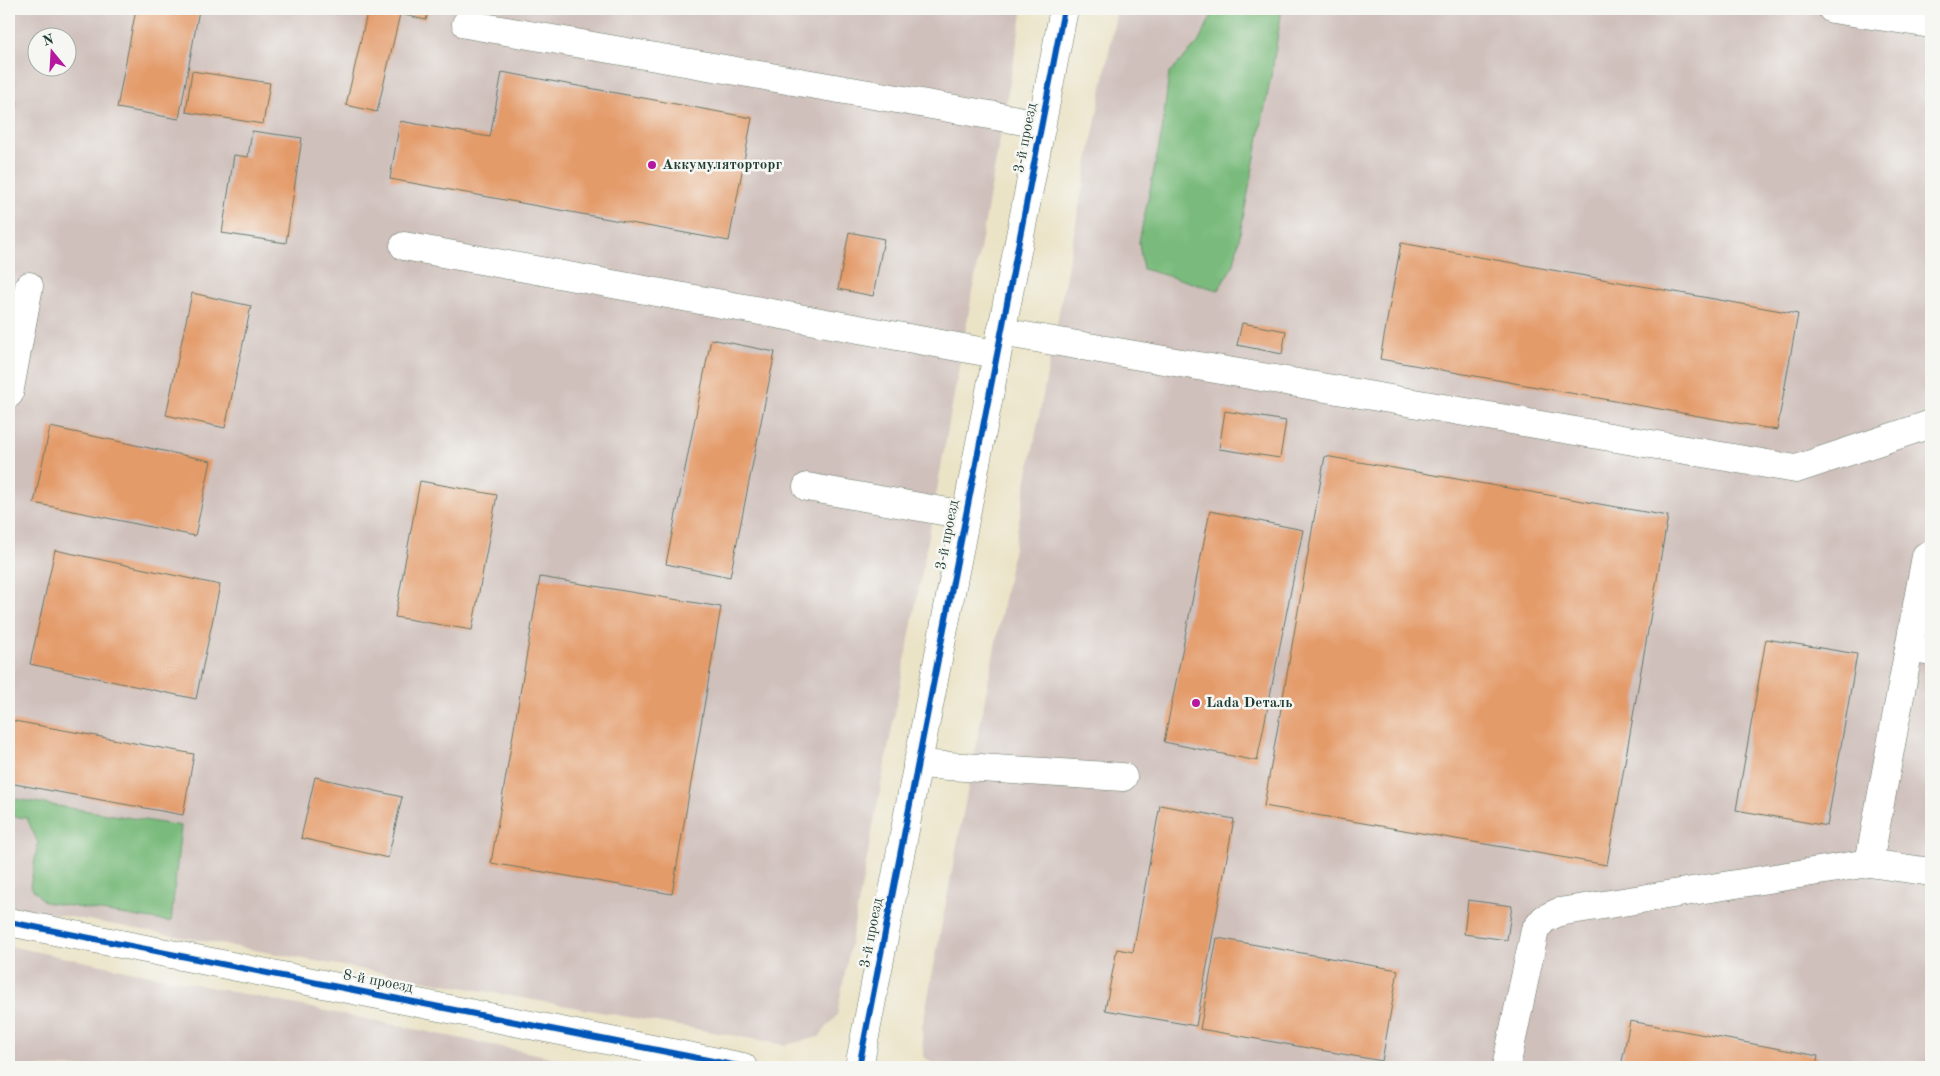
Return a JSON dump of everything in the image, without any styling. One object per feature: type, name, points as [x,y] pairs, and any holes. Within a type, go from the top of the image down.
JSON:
[{"type":"street","name":"3-й проезд","points":[[859,1067],[1064,9]]},
{"type":"street","points":[[1832,9],[1931,24]]},
{"type":"street","points":[[466,24],[1041,124]]},
{"type":"street","points":[[404,246],[999,343],[1796,469],[1931,424]]},
{"type":"street","points":[[9,394],[29,286]]},
{"type":"street","points":[[807,487],[965,515]]},
{"type":"street","points":[[1869,864],[1920,650],[1926,556]]},
{"type":"street","points":[[917,764],[1123,777]]},
{"type":"street","points":[[1506,1067],[1536,930],[1544,919],[1560,912],[1869,864],[1931,872]]},
{"type":"street","name":"8-й проезд","points":[[9,922],[743,1067]]},
{"type":"shaded area","points":[[9,9],[1023,9],[929,535],[837,1015],[819,1037],[785,1045],[9,906]]},
{"type":"shaded area","points":[[1117,9],[1931,9],[1931,1067],[937,1067],[923,1056],[922,1028]]},
{"type":"shaded area","points":[[9,946],[600,1067],[9,1067]]},
{"type":"green space","points":[[1215,9],[1282,9],[1272,71],[1234,264],[1218,290],[1143,269],[1139,242],[1162,132],[1169,73],[1198,43]]},
{"type":"green space","points":[[9,798],[181,826],[171,922],[44,902],[30,886],[38,843],[27,818],[9,816]]},
{"type":"building","points":[[136,9],[199,10],[179,119],[117,108]]},
{"type":"building","points":[[368,9],[429,9],[426,20],[400,14],[377,112],[346,105]]},
{"type":"building","points":[[192,71],[270,83],[263,124],[186,112]]},
{"type":"building","points":[[502,72],[752,118],[729,241],[390,179],[400,121],[490,137]]},
{"type":"building","points":[[9,99],[17,101],[10,139],[9,139]]},
{"type":"building","points":[[252,131],[302,138],[286,243],[222,233],[234,155],[248,157]]},
{"type":"building","points":[[849,232],[884,239],[873,296],[838,289]]},
{"type":"building","points":[[1401,243],[1798,314],[1777,430],[1380,359]]},
{"type":"building","points":[[192,293],[251,306],[225,428],[166,415]]},
{"type":"building","points":[[1242,323],[1286,331],[1282,354],[1237,345]]},
{"type":"building","points":[[711,339],[775,352],[730,577],[666,564]]},
{"type":"building","points":[[1225,411],[1286,421],[1280,458],[1219,449]]},
{"type":"building","points":[[50,427],[211,461],[195,536],[34,503]]},
{"type":"building","points":[[1325,456],[1668,516],[1607,865],[1264,806]]},
{"type":"building","points":[[420,481],[497,495],[472,630],[395,617]]},
{"type":"building","points":[[1210,511],[1303,530],[1257,761],[1164,742]]},
{"type":"building","points":[[55,550],[220,585],[196,699],[30,664]]},
{"type":"building","points":[[540,577],[721,607],[672,894],[491,863]]},
{"type":"building","points":[[1766,639],[1857,654],[1827,826],[1736,810]]},
{"type":"building","points":[[9,720],[194,754],[183,815],[9,783]]},
{"type":"building","points":[[315,777],[402,797],[388,858],[301,838]]},
{"type":"building","points":[[1160,805],[1234,819],[1196,1026],[1105,1010],[1117,949],[1133,952]]},
{"type":"building","points":[[1468,900],[1512,906],[1507,940],[1464,934]]},
{"type":"building","points":[[1217,938],[1398,970],[1382,1061],[1200,1029]]},
{"type":"building","points":[[1630,1021],[1818,1056],[1816,1067],[1621,1067]]},
{"type":"cycle path","points":[[859,1067],[1064,9]]},
{"type":"cycle path","points":[[9,922],[743,1067]]},
{"type":"place","name":"Аккумуляторторг","points":[[652,165]]},
{"type":"place","name":"Lada Dеталь","points":[[1196,703]]}]
